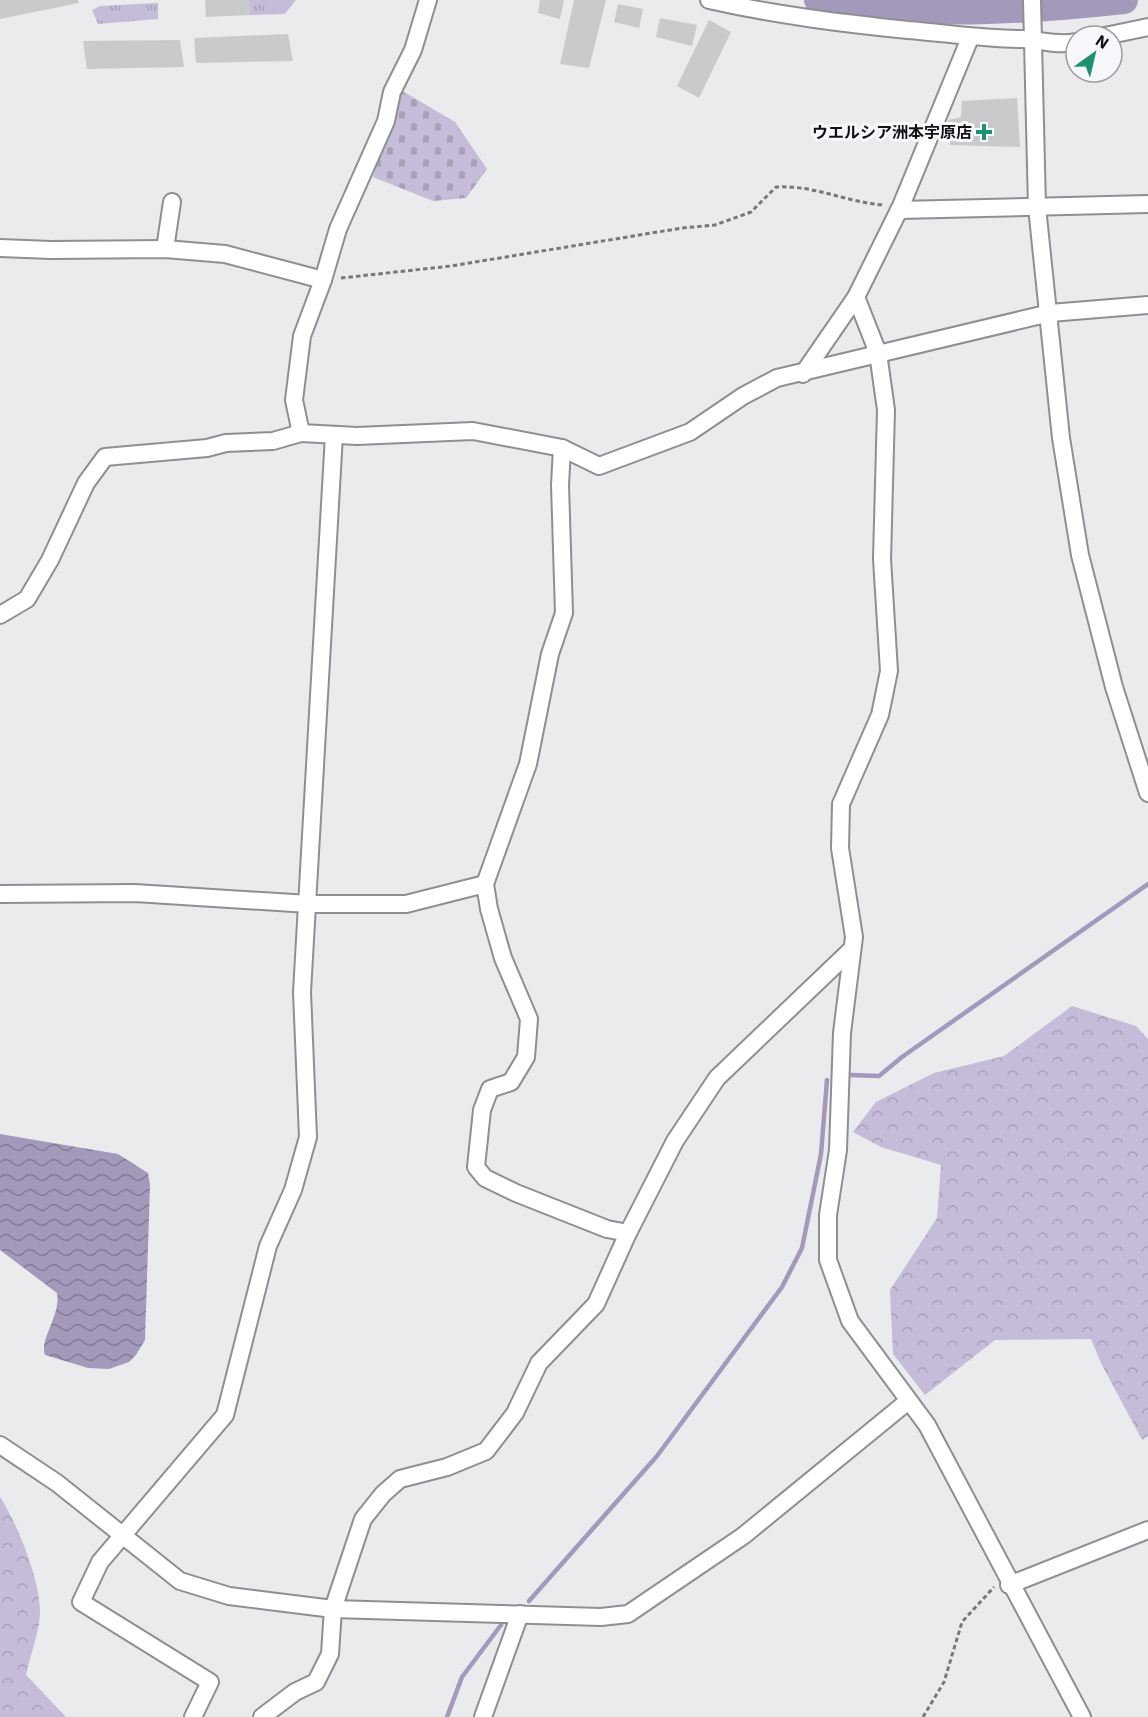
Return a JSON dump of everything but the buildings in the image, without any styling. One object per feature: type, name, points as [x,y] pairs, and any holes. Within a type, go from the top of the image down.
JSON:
[{"type":"street","points":[[301,433],[294,400],[302,336],[323,280],[338,229],[386,122],[392,92],[413,50],[428,0]]},
{"type":"street","points":[[709,0],[764,12],[840,24],[970,38],[1035,40],[1064,45]]},
{"type":"street","points":[[1032,0],[1035,40],[1037,207],[1050,313],[1061,438],[1080,555],[1114,687],[1148,793]]},
{"type":"street","points":[[1124,32],[1148,27]]},
{"type":"street","points":[[803,374],[856,297],[900,208],[970,38]]},
{"type":"street","points":[[165,249],[172,202]]},
{"type":"street","points":[[900,208],[1148,204]]},
{"type":"street","points":[[0,248],[165,249],[225,254],[323,280]]},
{"type":"street","points":[[856,297],[878,353],[886,410],[882,559],[889,671],[880,715],[841,804],[840,848],[854,937],[842,1033],[837,1150],[828,1215],[828,1260],[850,1322],[881,1360],[907,1402],[927,1425],[1082,1717]]},
{"type":"street","points":[[0,615],[27,599],[50,560],[86,483],[105,457],[207,448],[226,443],[273,441],[301,433],[334,435],[473,431],[562,448],[599,466],[690,432],[743,396],[777,378],[803,374],[878,353],[1050,313],[1148,305]]},
{"type":"street","points":[[193,1717],[210,1682],[81,1602],[100,1562],[225,1415],[268,1246],[293,1190],[308,1137],[302,992],[309,904],[334,435]]},
{"type":"street","points":[[562,448],[561,568],[564,613],[550,654],[528,764],[485,884],[489,909],[503,958],[529,1019],[526,1058],[511,1082],[490,1089],[482,1110],[477,1167],[485,1178],[516,1193],[607,1229],[628,1233]]},
{"type":"street","points":[[0,894],[135,893],[309,904],[406,904],[485,884]]},
{"type":"street","points":[[262,1717],[295,1692],[315,1682],[330,1654],[333,1609],[363,1519],[383,1494],[400,1479],[447,1467],[486,1451],[515,1413],[539,1363],[596,1304],[628,1233],[675,1141],[717,1078],[852,949]]},
{"type":"street","points":[[0,1445],[57,1483],[180,1581],[229,1596],[333,1609],[601,1617],[628,1614],[742,1536],[907,1402]]},
{"type":"street","points":[[1008,1581],[1148,1530]]},
{"type":"street","points":[[483,1717],[520,1614]]},
{"type":"path","points":[[323,280],[452,266],[682,228],[715,225],[751,212],[776,187],[806,186],[845,200],[900,208]]},
{"type":"path","points":[[923,1717],[944,1682],[962,1622],[982,1596],[1008,1581]]},
{"type":"green space","points":[[249,0],[296,0],[285,14],[250,15]]},
{"type":"green space","points":[[158,3],[158,19],[98,24],[92,10],[100,6]]},
{"type":"green space","points":[[399,89],[455,122],[487,169],[466,198],[433,201],[373,177]]},
{"type":"green space","points":[[1072,1006],[1136,1026],[1148,1039],[1148,1436],[1142,1440],[1101,1363],[1091,1339],[995,1340],[925,1395],[893,1354],[890,1290],[937,1218],[941,1165],[881,1147],[853,1132],[876,1102],[934,1073],[1004,1056]]},
{"type":"green space","points":[[0,1497],[26,1552],[39,1598],[38,1627],[26,1675],[66,1717],[0,1717]]},
{"type":"water","points":[[0,1134],[118,1154],[148,1173],[150,1185],[145,1340],[129,1362],[109,1369],[88,1368],[45,1355],[45,1342],[56,1310],[57,1293],[0,1250]]},
{"type":"waterway","points":[[818,0],[894,9],[933,10],[1048,7],[1124,0]]},
{"type":"waterway","points":[[875,9],[876,0]]},
{"type":"waterway","points":[[851,1075],[879,1076],[902,1057],[1148,884]]},
{"type":"waterway","points":[[529,1601],[657,1456],[782,1287],[802,1248],[821,1154],[827,1080]]},
{"type":"waterway","points":[[447,1717],[462,1677],[501,1625]]},
{"type":"place","name":"ウエルシア洲本宇原店","points":[[984,132]]}]
